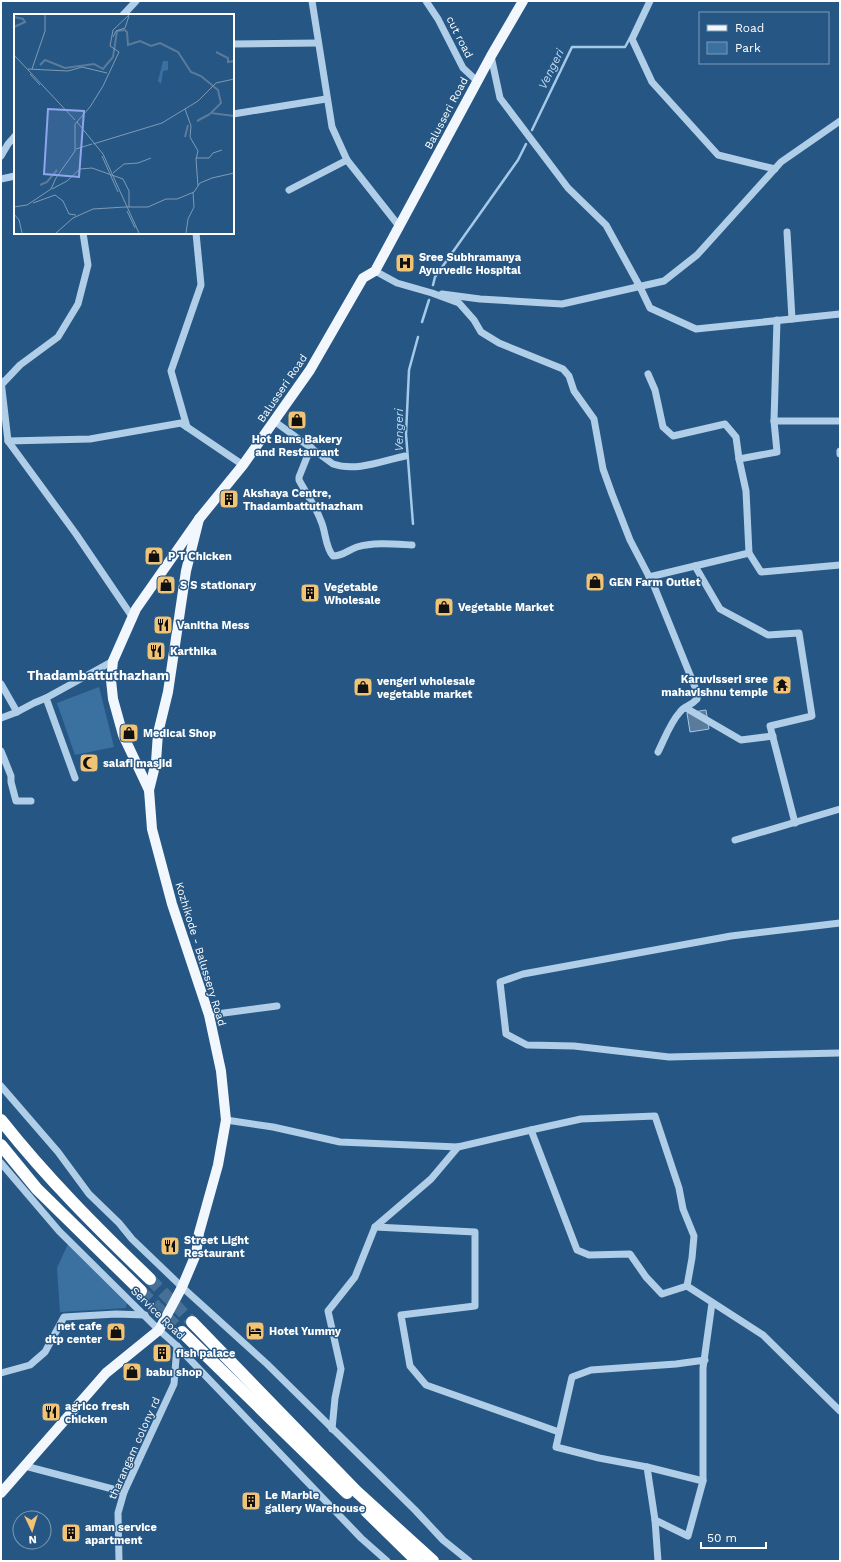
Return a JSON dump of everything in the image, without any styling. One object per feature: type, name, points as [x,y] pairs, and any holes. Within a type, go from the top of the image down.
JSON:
[{"type":"highway","points":[[1,1120],[35,1161],[111,1241],[150,1279]]},
{"type":"highway","points":[[1,1144],[37,1189],[140,1291]]},
{"type":"highway","points":[[192,1322],[356,1491],[433,1561]]},
{"type":"highway","points":[[182,1332],[417,1561]]},
{"type":"main road","name":"Balusseri Road","points":[[149,790],[123,735],[113,699],[111,680],[113,661],[136,609],[199,519],[243,465],[310,370],[363,278],[375,271],[477,81],[523,1]]},
{"type":"main road","points":[[149,790],[156,762],[158,733],[168,692],[186,571],[199,519]]},
{"type":"main road","name":"Kozhikode - Balussery Road","points":[[149,790],[152,829],[172,904],[209,1015],[221,1072],[226,1120],[218,1165],[199,1233],[196,1254],[182,1287],[159,1330]]},
{"type":"main road","points":[[1,1493],[106,1373],[159,1330]]},
{"type":"street","points":[[131,11],[136,1]]},
{"type":"street","points":[[312,1],[326,98],[332,127],[347,160],[399,226]]},
{"type":"street","name":"cut road","points":[[426,1],[438,19],[463,68],[477,81]]},
{"type":"street","points":[[650,1],[632,39],[652,82],[718,155],[775,169]]},
{"type":"street","points":[[234,44],[318,43]]},
{"type":"street","points":[[491,56],[500,98],[568,188],[606,225],[650,308],[696,329],[840,314]]},
{"type":"street","points":[[234,114],[326,98]]},
{"type":"street","points":[[432,293],[480,299],[562,304],[664,281],[698,255],[782,162],[840,121]]},
{"type":"street","points":[[1,156],[14,137]]},
{"type":"street","points":[[290,190],[347,160]]},
{"type":"street","points":[[1,179],[14,176]]},
{"type":"street","points":[[787,232],[792,319]]},
{"type":"street","points":[[83,234],[88,266],[78,304],[58,337],[20,365],[1,382],[8,441],[76,534],[133,618]]},
{"type":"street","points":[[187,427],[171,370],[201,285],[196,234]]},
{"type":"street","points":[[375,271],[397,283],[432,293],[459,303],[474,320],[481,332],[499,343],[563,369],[569,376],[574,391],[594,419],[603,469],[630,540],[649,577],[697,692],[697,699],[692,705],[680,710],[658,752]]},
{"type":"street","points":[[739,460],[777,452],[774,421],[777,320]]},
{"type":"street","points":[[648,374],[655,390],[663,427],[673,436],[725,424],[736,437],[739,460],[746,491],[749,554],[760,572],[840,564]]},
{"type":"street","points":[[274,421],[333,464],[343,467],[356,467],[405,456]]},
{"type":"street","points":[[774,421],[840,421]]},
{"type":"street","points":[[8,441],[90,439],[182,423],[243,465]]},
{"type":"street","points":[[311,448],[298,477],[322,522],[330,552],[333,556],[340,556],[357,547],[372,545],[412,545]]},
{"type":"street","points":[[649,577],[749,554]]},
{"type":"street","points":[[695,566],[720,609],[768,635],[799,633],[812,716],[770,726],[795,822]]},
{"type":"street","points":[[1,718],[46,698],[113,661]]},
{"type":"street","points":[[1,684],[17,712]]},
{"type":"street","points":[[46,698],[75,778]]},
{"type":"street","points":[[686,708],[741,740],[773,736]]},
{"type":"street","points":[[1,751],[11,776],[16,802],[31,801]]},
{"type":"street","points":[[735,840],[840,809]]},
{"type":"street","points":[[840,923],[731,936],[523,974],[500,982],[506,1034],[527,1045],[574,1046],[669,1057],[840,1053]]},
{"type":"street","points":[[209,1015],[278,1006]]},
{"type":"street","points":[[1,1086],[58,1152],[89,1194],[119,1223],[132,1239],[182,1287],[267,1364],[415,1510],[443,1540],[469,1561]]},
{"type":"street","points":[[226,1120],[272,1127],[340,1142],[458,1147],[581,1119],[655,1116],[679,1188],[683,1209],[694,1236],[687,1286]]},
{"type":"street","points":[[531,1130],[577,1250],[589,1255],[630,1254],[646,1278],[662,1294],[687,1286]]},
{"type":"street","points":[[332,1428],[335,1398],[341,1369],[328,1311],[355,1277],[375,1227],[431,1179],[458,1147]]},
{"type":"street","name":"Service Road","points":[[1,1164],[59,1231],[177,1346],[361,1538],[387,1561]]},
{"type":"street","points":[[375,1227],[475,1232],[475,1306],[401,1315],[410,1366],[426,1385],[559,1432]]},
{"type":"street","points":[[687,1286],[763,1335],[840,1411]]},
{"type":"street","points":[[655,1520],[688,1536],[703,1481],[704,1360],[712,1303]]},
{"type":"street","points":[[1,1373],[30,1365],[45,1352],[64,1317],[116,1314],[145,1315]]},
{"type":"street","name":"tharangam colony rd","points":[[119,1561],[118,1513],[124,1492],[174,1384],[177,1346]]},
{"type":"street","points":[[703,1481],[556,1447],[572,1376],[591,1370],[676,1364],[704,1360]]},
{"type":"street","points":[[25,1466],[124,1492]]},
{"type":"street","points":[[647,1467],[655,1520],[658,1561]]},
{"type":"green space","points":[[99,687],[114,747],[75,755],[57,703]]},
{"type":"green space","points":[[68,1244],[128,1298],[126,1308],[60,1312],[57,1268]]},
{"type":"shaded area","points":[[706,710],[709,729],[690,732],[687,713]]},
{"type":"waterway","name":"Vengeri","points":[[532,130],[572,47],[625,47],[630,38]]},
{"type":"waterway","name":"Vengeri","points":[[433,285],[435,277],[518,160],[526,144]]},
{"type":"waterway","points":[[422,322],[429,300]]},
{"type":"waterway","name":"Vengeri","points":[[413,524],[406,434],[409,370],[418,337]]},
{"type":"tunnel","points":[[150,1279],[192,1322]]},
{"type":"tunnel","points":[[141,1291],[182,1332]]},
{"type":"place","name":"Sree Subhramanya Ayurvedic Hospital","points":[[405,263]]},
{"type":"place","name":"Hot Buns Bakery and Restaurant","points":[[297,420]]},
{"type":"place","name":"Akshaya Centre, Thadambattuthazham","points":[[229,499]]},
{"type":"place","name":"P T Chicken","points":[[154,556]]},
{"type":"place","name":"GEN Farm Outlet","points":[[595,582]]},
{"type":"place","name":"S S stationary","points":[[166,585]]},
{"type":"place","name":"Vegetable Wholesale","points":[[310,593]]},
{"type":"place","name":"Vegetable Market","points":[[444,607]]},
{"type":"place","name":"Vanitha Mess","points":[[163,625]]},
{"type":"place","name":"Karthika","points":[[156,651]]},
{"type":"place","name":"Karuvisseri sree mahavishnu temple","points":[[782,685]]},
{"type":"place","name":"vengeri wholesale vegetable market","points":[[363,687]]},
{"type":"place","name":"Medical Shop","points":[[129,733]]},
{"type":"place","name":"salafi masjid","points":[[89,763]]},
{"type":"place","name":"Street Light Restaurant","points":[[170,1246]]},
{"type":"place","name":"Hotel Yummy","points":[[255,1331]]},
{"type":"place","name":"net cafe dtp center","points":[[116,1332]]},
{"type":"place","name":"fish palace","points":[[162,1353]]},
{"type":"place","name":"babu shop","points":[[132,1372]]},
{"type":"place","name":"agrico fresh chicken","points":[[51,1412]]},
{"type":"place","name":"Le Marble gallery Warehouse","points":[[251,1501]]},
{"type":"place","name":"aman service apartment","points":[[71,1533]]},
{"type":"district","name":"Thadambattuthazham","points":[[98,675]]}]
